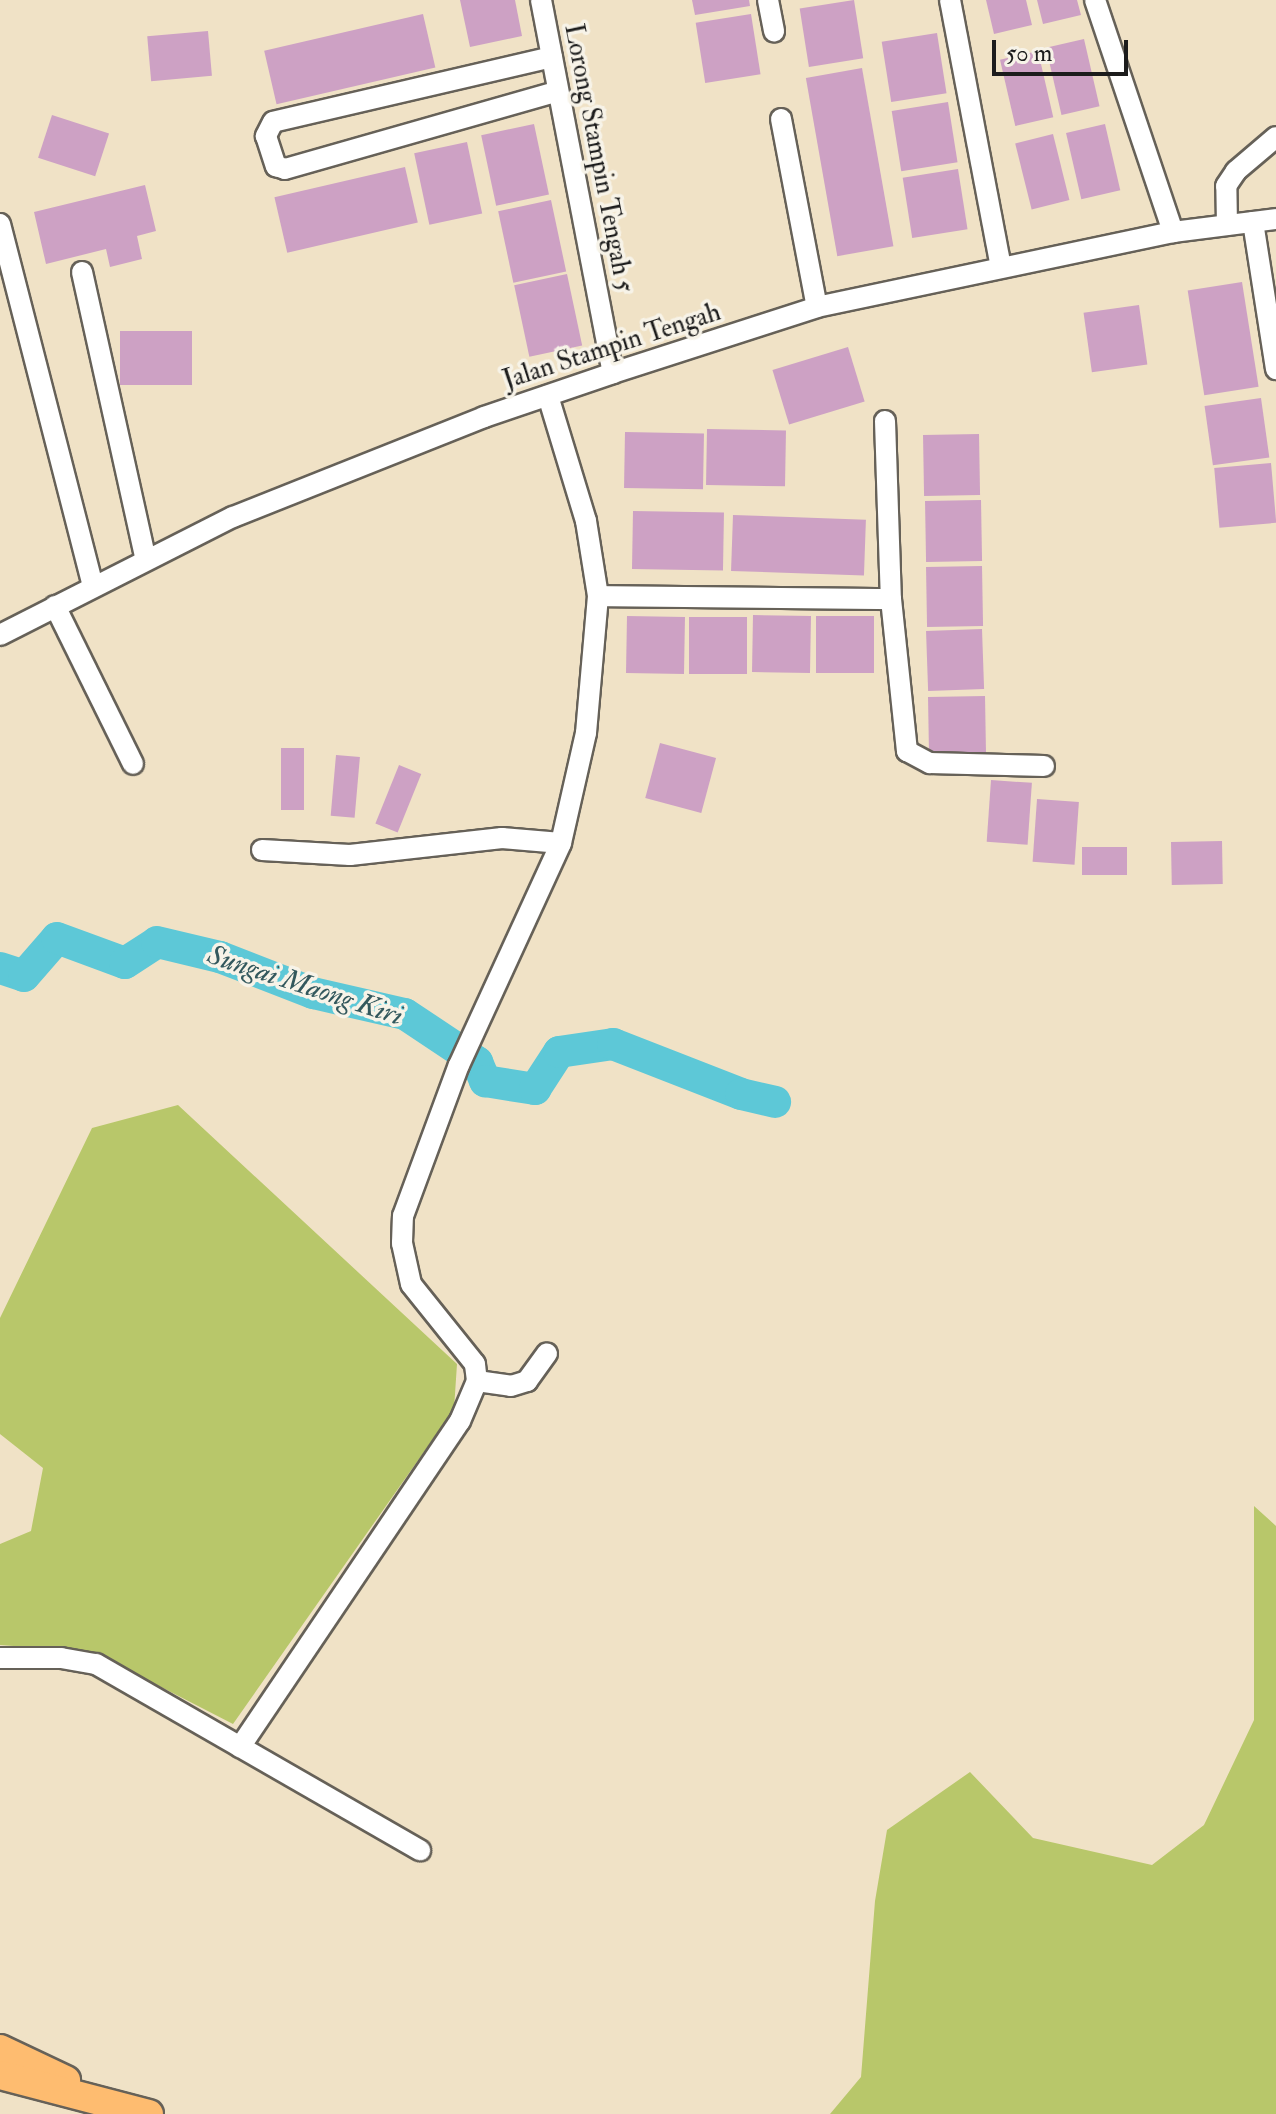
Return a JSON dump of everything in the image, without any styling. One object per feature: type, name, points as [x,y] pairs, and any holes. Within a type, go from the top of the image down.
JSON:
[{"type":"highway","points":[[0,2049],[116,2106]]},
{"type":"highway","points":[[0,2075],[149,2114]]},
{"type":"highway","points":[[0,2094],[72,2114]]},
{"type":"street","name":"Lorong Stampin Tengah 5","points":[[541,0],[556,92],[613,373]]},
{"type":"street","points":[[768,0],[774,31]]},
{"type":"street","points":[[950,0],[1001,267]]},
{"type":"street","points":[[1095,0],[1173,232]]},
{"type":"street","points":[[552,57],[273,122],[266,136],[276,166],[285,169],[556,92]]},
{"type":"street","points":[[781,119],[817,307]]},
{"type":"street","points":[[1227,225],[1226,186],[1236,171],[1276,137]]},
{"type":"street","name":"Jalan Stampin Tengah","points":[[0,635],[146,560],[325,478],[613,373],[817,307],[1173,232],[1276,219]]},
{"type":"street","points":[[1253,222],[1276,369]]},
{"type":"street","points":[[0,224],[93,586]]},
{"type":"street","points":[[82,272],[146,560]]},
{"type":"street","points":[[240,1747],[460,1421],[477,1381],[475,1364],[411,1284],[402,1243],[411,1190],[459,1065],[561,843],[586,733],[598,596],[586,521],[548,396]]},
{"type":"street","points":[[885,421],[891,599],[907,751],[930,763],[1044,766]]},
{"type":"street","points":[[598,596],[891,599]]},
{"type":"street","points":[[55,606],[133,764]]},
{"type":"street","points":[[262,850],[350,855],[502,838],[561,843]]},
{"type":"street","points":[[477,1381],[511,1386],[527,1381],[547,1353]]},
{"type":"street","points":[[0,1658],[61,1658],[96,1664],[420,1850]]},
{"type":"green space","points":[[178,1105],[457,1364],[454,1409],[233,1724],[93,1652],[0,1645],[0,1544],[31,1531],[43,1468],[0,1434],[0,1318],[92,1128]]},
{"type":"green space","points":[[1254,1506],[1276,1526],[1276,2114],[830,2114],[861,2077],[875,1901],[887,1830],[970,1772],[1033,1838],[1152,1865],[1204,1825],[1254,1720]]},
{"type":"building","points":[[460,0],[515,0],[522,36],[470,47]]},
{"type":"building","points":[[692,0],[749,0],[750,6],[695,15]]},
{"type":"building","points":[[854,0],[863,58],[809,67],[800,9]]},
{"type":"building","points":[[986,0],[1026,0],[1032,25],[994,34]]},
{"type":"building","points":[[1037,0],[1077,0],[1081,15],[1043,24]]},
{"type":"building","points":[[423,14],[435,68],[277,104],[264,51]]},
{"type":"building","points":[[751,14],[761,74],[705,83],[696,23]]},
{"type":"building","points":[[208,31],[212,76],[151,81],[147,36]]},
{"type":"building","points":[[937,33],[947,93],[891,102],[882,42]]},
{"type":"building","points":[[1084,39],[1100,106],[1062,115],[1046,48]]},
{"type":"building","points":[[1038,51],[1053,117],[1015,126],[1000,60]]},
{"type":"building","points":[[862,68],[893,246],[837,256],[806,78]]},
{"type":"building","points":[[948,102],[958,162],[901,171],[892,111]]},
{"type":"building","points":[[52,115],[109,134],[95,176],[38,158]]},
{"type":"building","points":[[534,124],[549,194],[496,206],[481,135]]},
{"type":"building","points":[[1105,124],[1120,190],[1081,199],[1066,133]]},
{"type":"building","points":[[1053,134],[1069,200],[1032,209],[1015,143]]},
{"type":"building","points":[[467,142],[482,213],[429,225],[414,153]]},
{"type":"building","points":[[405,167],[418,223],[287,253],[274,197]]},
{"type":"building","points":[[958,169],[968,229],[912,238],[903,178]]},
{"type":"building","points":[[145,185],[156,231],[137,236],[142,259],[110,267],[106,249],[46,264],[34,212]]},
{"type":"building","points":[[551,200],[566,271],[513,283],[498,211]]},
{"type":"building","points":[[567,274],[582,345],[529,357],[514,285]]},
{"type":"building","points":[[1242,282],[1259,387],[1204,395],[1188,291]]},
{"type":"building","points":[[1139,305],[1147,364],[1092,372],[1084,313]]},
{"type":"building","points":[[120,331],[192,331],[192,385],[120,385]]},
{"type":"building","points":[[848,347],[865,402],[789,425],[772,370]]},
{"type":"building","points":[[1261,398],[1269,457],[1213,465],[1205,406]]},
{"type":"building","points":[[707,429],[786,430],[785,486],[706,485]]},
{"type":"building","points":[[625,432],[704,433],[703,489],[624,488]]},
{"type":"building","points":[[979,434],[980,495],[924,496],[923,435]]},
{"type":"building","points":[[1271,463],[1276,523],[1219,528],[1214,468]]},
{"type":"building","points":[[981,500],[982,561],[926,562],[925,501]]},
{"type":"building","points":[[633,511],[724,513],[723,571],[632,569]]},
{"type":"building","points":[[733,515],[866,520],[864,576],[731,571]]},
{"type":"building","points":[[982,566],[983,626],[927,627],[926,567]]},
{"type":"building","points":[[753,615],[811,616],[810,673],[752,672]]},
{"type":"building","points":[[627,616],[685,617],[684,674],[626,673]]},
{"type":"building","points":[[816,616],[874,616],[874,673],[816,673]]},
{"type":"building","points":[[689,617],[747,617],[747,674],[689,674]]},
{"type":"building","points":[[982,629],[984,689],[928,691],[926,631]]},
{"type":"building","points":[[985,696],[986,756],[929,757],[928,697]]},
{"type":"building","points":[[660,743],[716,758],[701,813],[645,798]]},
{"type":"building","points":[[281,748],[304,748],[304,810],[281,810]]},
{"type":"building","points":[[336,755],[360,757],[355,818],[331,816]]},
{"type":"building","points":[[399,765],[421,774],[398,832],[375,823]]},
{"type":"building","points":[[991,780],[1032,783],[1028,845],[987,842]]},
{"type":"building","points":[[1037,799],[1079,802],[1075,865],[1033,862]]},
{"type":"building","points":[[1222,841],[1223,884],[1172,885],[1171,842]]},
{"type":"building","points":[[1082,847],[1127,847],[1127,875],[1082,875]]},
{"type":"waterway","name":"Sungai Maong Kiri","points":[[0,968],[24,976],[57,938],[125,963],[157,942],[220,957],[313,993],[405,1014],[477,1062],[485,1081],[535,1089],[559,1052],[613,1044],[741,1094],[775,1102]]}]
